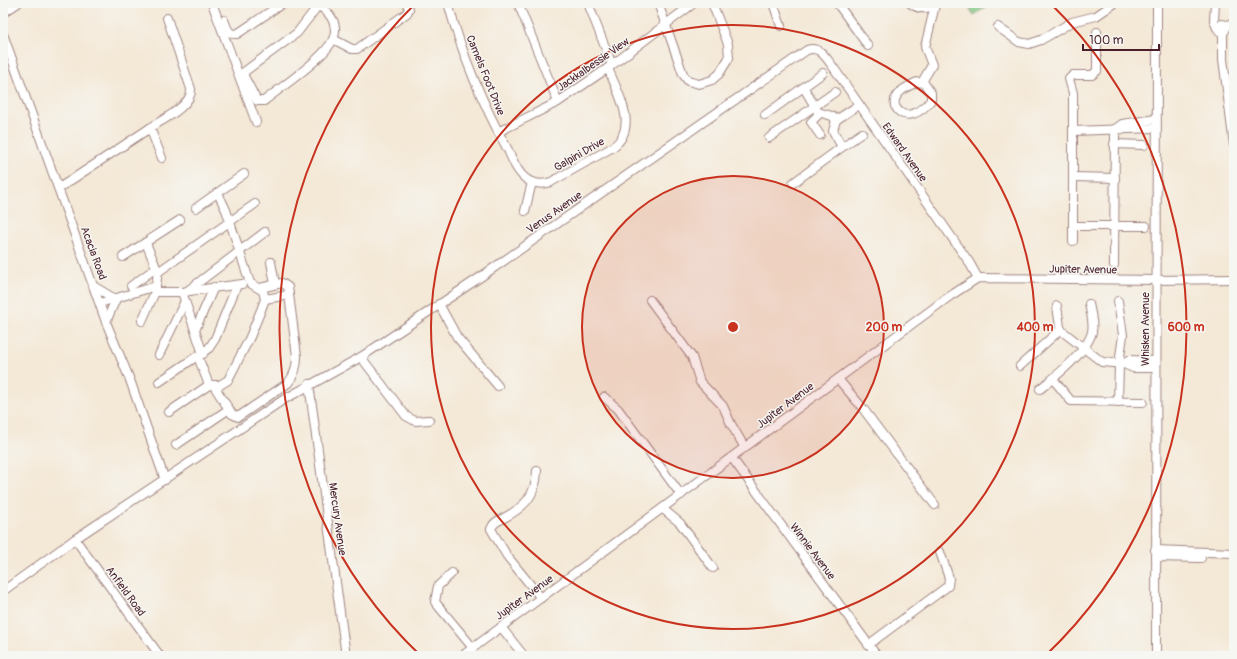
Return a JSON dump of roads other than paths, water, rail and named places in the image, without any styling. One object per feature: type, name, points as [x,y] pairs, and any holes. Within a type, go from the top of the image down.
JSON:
[{"type":"street","points":[[3,13],[18,3]]},
{"type":"street","points":[[217,3],[227,30],[235,34],[283,3]]},
{"type":"street","points":[[217,3],[256,122]]},
{"type":"street","points":[[333,39],[352,49],[357,49],[407,13],[409,9],[408,3]]},
{"type":"street","name":"Camels Foot Drive","points":[[448,3],[472,75],[498,132]]},
{"type":"street","points":[[518,3],[558,102]]},
{"type":"street","name":"Galpini Drive","points":[[532,182],[546,184],[551,182],[613,147],[622,139],[626,130],[626,116],[588,3]]},
{"type":"street","points":[[658,3],[685,78],[696,84],[708,82],[719,74],[726,64],[730,54],[728,44],[712,3]]},
{"type":"street","name":"Jackkalbessie View","points":[[498,132],[558,102],[610,67],[694,3]]},
{"type":"street","points":[[773,3],[782,26]]},
{"type":"street","points":[[837,3],[868,46]]},
{"type":"street","points":[[910,3],[915,7],[922,9],[937,4]]},
{"type":"street","points":[[998,27],[1019,42],[1029,44],[1072,22],[1096,16],[1115,3]]},
{"type":"street","name":"Whisken Avenue","points":[[1156,656],[1156,119],[1158,3]]},
{"type":"street","points":[[1214,3],[1214,16],[1222,28],[1223,59],[1234,145]]},
{"type":"street","points":[[922,82],[932,65],[925,47],[937,4]]},
{"type":"street","points":[[320,5],[329,13],[333,20],[335,31],[331,43],[303,71],[264,102],[259,102],[254,98],[244,76],[244,72],[297,33],[320,5]]},
{"type":"street","points":[[60,188],[150,128],[188,100],[191,94],[191,89],[167,18]]},
{"type":"street","points":[[1222,28],[1234,24]]},
{"type":"street","points":[[1073,241],[1073,92],[1069,79],[1073,75],[1092,75],[1096,71],[1097,32]]},
{"type":"street","name":"Acacia Road","points":[[3,34],[60,188],[106,322],[130,380],[165,480]]},
{"type":"street","name":"Edward Avenue","points":[[807,50],[815,49],[822,52],[969,262],[978,278]]},
{"type":"street","name":"Venus Avenue","points":[[3,591],[75,539],[309,384],[361,357],[807,50]]},
{"type":"street","points":[[765,115],[823,73]]},
{"type":"street","points":[[917,82],[922,82],[931,93],[931,98],[928,103],[908,116],[898,113],[894,104],[897,95],[917,82]]},
{"type":"street","points":[[804,88],[817,110],[832,116],[836,120]]},
{"type":"street","points":[[769,138],[817,110],[836,92]]},
{"type":"street","points":[[842,147],[833,131],[836,120],[859,104]]},
{"type":"street","points":[[817,110],[811,122],[820,135]]},
{"type":"street","points":[[1115,129],[1122,124],[1156,119]]},
{"type":"street","points":[[150,128],[162,158]]},
{"type":"street","points":[[1073,131],[1156,128]]},
{"type":"street","points":[[1114,265],[1115,129]]},
{"type":"street","points":[[498,132],[518,170],[525,178],[532,182],[525,210]]},
{"type":"street","points":[[793,183],[862,133]]},
{"type":"street","points":[[1114,144],[1144,145]]},
{"type":"street","points":[[196,208],[244,174]]},
{"type":"street","points":[[1073,177],[1114,178]]},
{"type":"street","points":[[218,193],[226,210],[229,223],[250,283]]},
{"type":"street","points":[[131,286],[229,223],[255,204]]},
{"type":"street","points":[[123,257],[180,220]]},
{"type":"street","points":[[1073,226],[1146,226]]},
{"type":"street","points":[[184,292],[265,232]]},
{"type":"street","points":[[142,321],[155,289],[157,270],[146,242]]},
{"type":"street","points":[[272,262],[275,284]]},
{"type":"street","name":"Jupiter Avenue","points":[[462,656],[945,300],[978,278],[1156,280],[1234,279]]},
{"type":"street","points":[[100,303],[155,289],[184,292],[250,283],[260,288],[265,293],[265,298],[250,337],[231,376],[225,382],[211,385],[169,412]]},
{"type":"street","points":[[184,292],[185,301],[196,328],[201,355],[211,385],[234,416],[239,416],[288,383],[293,376],[297,365],[288,287],[285,284],[275,284],[260,288]]},
{"type":"street","points":[[159,382],[201,355],[215,339],[237,285]]},
{"type":"street","points":[[95,287],[115,299]]},
{"type":"street","points":[[196,328],[214,288]]},
{"type":"street","points":[[265,298],[289,295]]},
{"type":"street","points":[[106,322],[115,299]]},
{"type":"street","points":[[650,300],[692,357],[700,382],[723,406],[730,424],[744,448]]},
{"type":"street","points":[[159,355],[185,301]]},
{"type":"street","points":[[1118,301],[1123,335],[1118,402]]},
{"type":"street","points":[[439,304],[458,337],[498,386]]},
{"type":"street","points":[[1040,389],[1054,379],[1084,348],[1092,333],[1093,326],[1089,304]]},
{"type":"street","points":[[1057,306],[1061,329],[1102,362],[1122,364],[1129,360],[1142,364],[1156,365]]},
{"type":"street","points":[[1020,366],[1061,329]]},
{"type":"street","points":[[361,357],[406,416],[415,421],[429,420]]},
{"type":"street","points":[[838,379],[861,406],[935,505]]},
{"type":"street","points":[[1054,379],[1071,401],[1143,402]]},
{"type":"street","name":"Mercury Avenue","points":[[309,384],[346,656]]},
{"type":"street","points":[[604,397],[618,409],[681,495]]},
{"type":"street","points":[[176,444],[229,409]]},
{"type":"street","name":"Winnie Avenue","points":[[732,458],[877,656]]},
{"type":"street","points":[[537,471],[535,487],[529,501],[521,509],[494,523],[491,528],[507,556],[541,598]]},
{"type":"street","points":[[663,508],[680,522],[714,568]]},
{"type":"street","name":"Anfield Road","points":[[75,539],[160,656]]},
{"type":"street","points":[[868,644],[948,586],[949,578],[940,552]]},
{"type":"street","points":[[1155,553],[1234,553]]},
{"type":"street","points":[[1155,553],[1234,558]]},
{"type":"street","points":[[452,573],[438,586],[435,602],[473,648]]},
{"type":"street","points":[[502,627],[524,656]]}]
